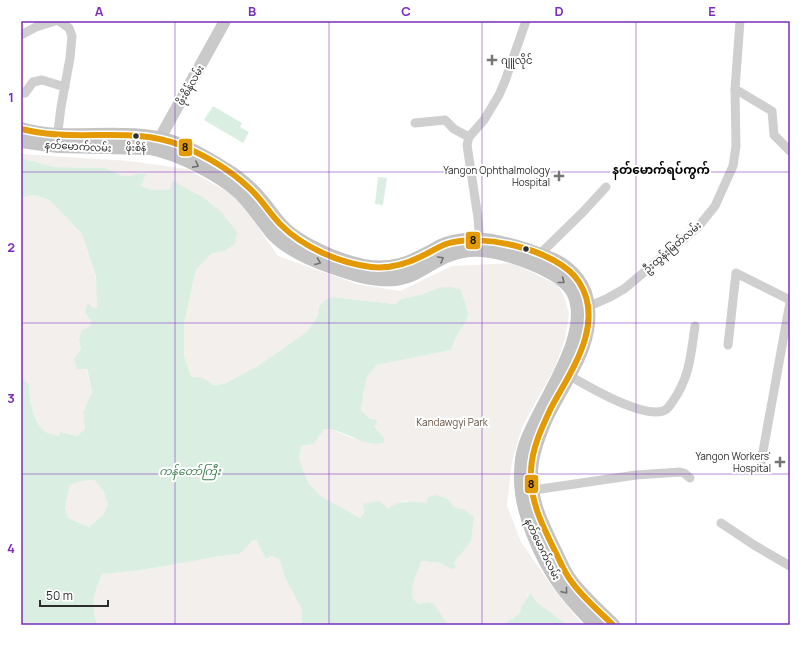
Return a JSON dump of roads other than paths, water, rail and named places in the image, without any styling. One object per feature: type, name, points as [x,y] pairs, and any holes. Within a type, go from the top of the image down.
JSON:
[{"type":"main road","name":"ဖိုးစိန်လမ်း","points":[[158,144],[225,21]]},
{"type":"main road","name":"နတ်မောက်လမ်း","points":[[21,130],[57,140]]},
{"type":"main road","name":"နတ်မောက်လမ်း","points":[[21,142],[115,134],[148,136],[158,144],[182,146],[220,172],[237,177],[261,199],[282,226],[291,234],[328,254],[360,265],[396,267],[405,265],[443,244],[464,240],[480,244],[494,252],[534,264],[565,283],[573,292],[583,309],[588,326],[583,346],[570,376],[546,420],[535,448],[527,491],[525,512],[532,530],[561,586],[595,625]]},
{"type":"main road","name":"နတ်မောက်လမ်း","points":[[480,244],[501,242],[555,260],[563,264],[576,276],[585,293],[583,309],[571,349],[538,415],[525,447],[521,475],[546,534],[569,579],[613,625]]},
{"type":"street","points":[[21,35],[36,27],[55,21]]},
{"type":"street","points":[[57,140],[72,36],[68,28],[59,21]]},
{"type":"street","points":[[480,244],[467,145],[469,137],[484,120],[499,95],[526,21]]},
{"type":"street","name":"ဦးထွန်းမြတ်လမ်း","points":[[583,309],[624,289],[698,227],[715,206],[733,166],[736,146],[735,89],[740,21]]},
{"type":"street","points":[[21,93],[25,93],[33,82],[42,80],[64,87]]},
{"type":"street","points":[[735,89],[772,112],[774,135],[790,151]]},
{"type":"street","points":[[415,123],[445,120],[454,129],[469,137]]},
{"type":"street","points":[[540,254],[606,187]]},
{"type":"street","points":[[728,345],[736,273],[790,301],[760,468]]},
{"type":"street","points":[[570,376],[600,394],[640,410],[663,411],[667,409],[681,389],[690,362],[695,326]]},
{"type":"street","points":[[527,491],[636,475],[680,472],[684,473],[690,478]]},
{"type":"street","points":[[721,523],[754,545],[790,566]]},
{"type":"water","points":[[213,106],[242,123],[240,127],[249,132],[243,143],[204,120]]},
{"type":"water","name":"ကန်တော်ကြီး","points":[[21,158],[54,167],[105,168],[123,176],[132,176],[139,173],[146,174],[141,186],[152,190],[170,190],[172,180],[204,198],[221,212],[237,232],[235,244],[224,251],[211,254],[196,270],[184,323],[184,355],[191,377],[203,378],[213,385],[224,384],[259,365],[308,331],[319,313],[319,307],[325,300],[332,297],[395,304],[401,299],[423,294],[438,288],[449,287],[460,289],[468,315],[451,350],[377,365],[367,377],[361,410],[369,418],[376,420],[377,424],[374,426],[385,439],[383,443],[369,443],[338,431],[324,429],[314,444],[301,446],[299,459],[309,484],[321,496],[360,518],[364,513],[363,504],[380,501],[388,509],[402,502],[427,503],[428,497],[437,495],[449,500],[454,507],[463,509],[474,517],[471,541],[454,563],[456,568],[451,569],[440,563],[421,561],[413,582],[413,599],[419,604],[428,602],[434,604],[448,625],[302,625],[302,610],[284,575],[279,559],[271,556],[266,559],[256,540],[252,541],[240,554],[218,556],[142,570],[102,574],[94,599],[94,610],[97,625],[21,625],[21,379],[29,384],[31,403],[35,417],[46,432],[58,436],[61,432],[77,436],[85,429],[83,412],[92,392],[87,369],[77,369],[74,359],[81,349],[79,340],[82,330],[90,327],[91,320],[85,312],[88,303],[92,307],[97,308],[96,277],[82,234],[49,200],[34,195],[21,198]],"holes":[[[94,480],[103,490],[108,505],[103,515],[89,527],[68,518],[65,508],[70,485],[82,481]]]},
{"type":"water","points":[[378,177],[387,178],[383,205],[375,204]]},
{"type":"water","points":[[530,593],[537,602],[567,625],[503,625],[520,613],[521,608]]},
{"type":"place","name":"ဂျူလိုင်","points":[[492,60]]},
{"type":"place","name":"ဖိုးစိန်","points":[[136,136]]},
{"type":"place","name":"Yangon Ophthalmology Hospital","points":[[559,176]]},
{"type":"place","name":"Yangon Workers' Hospital","points":[[780,462]]},
{"type":"district","name":"နတ်မောက်ရပ်ကွက်","points":[[661,170]]},
{"type":"park label","name":"Kandawgyi Park","points":[[452,422]]}]
